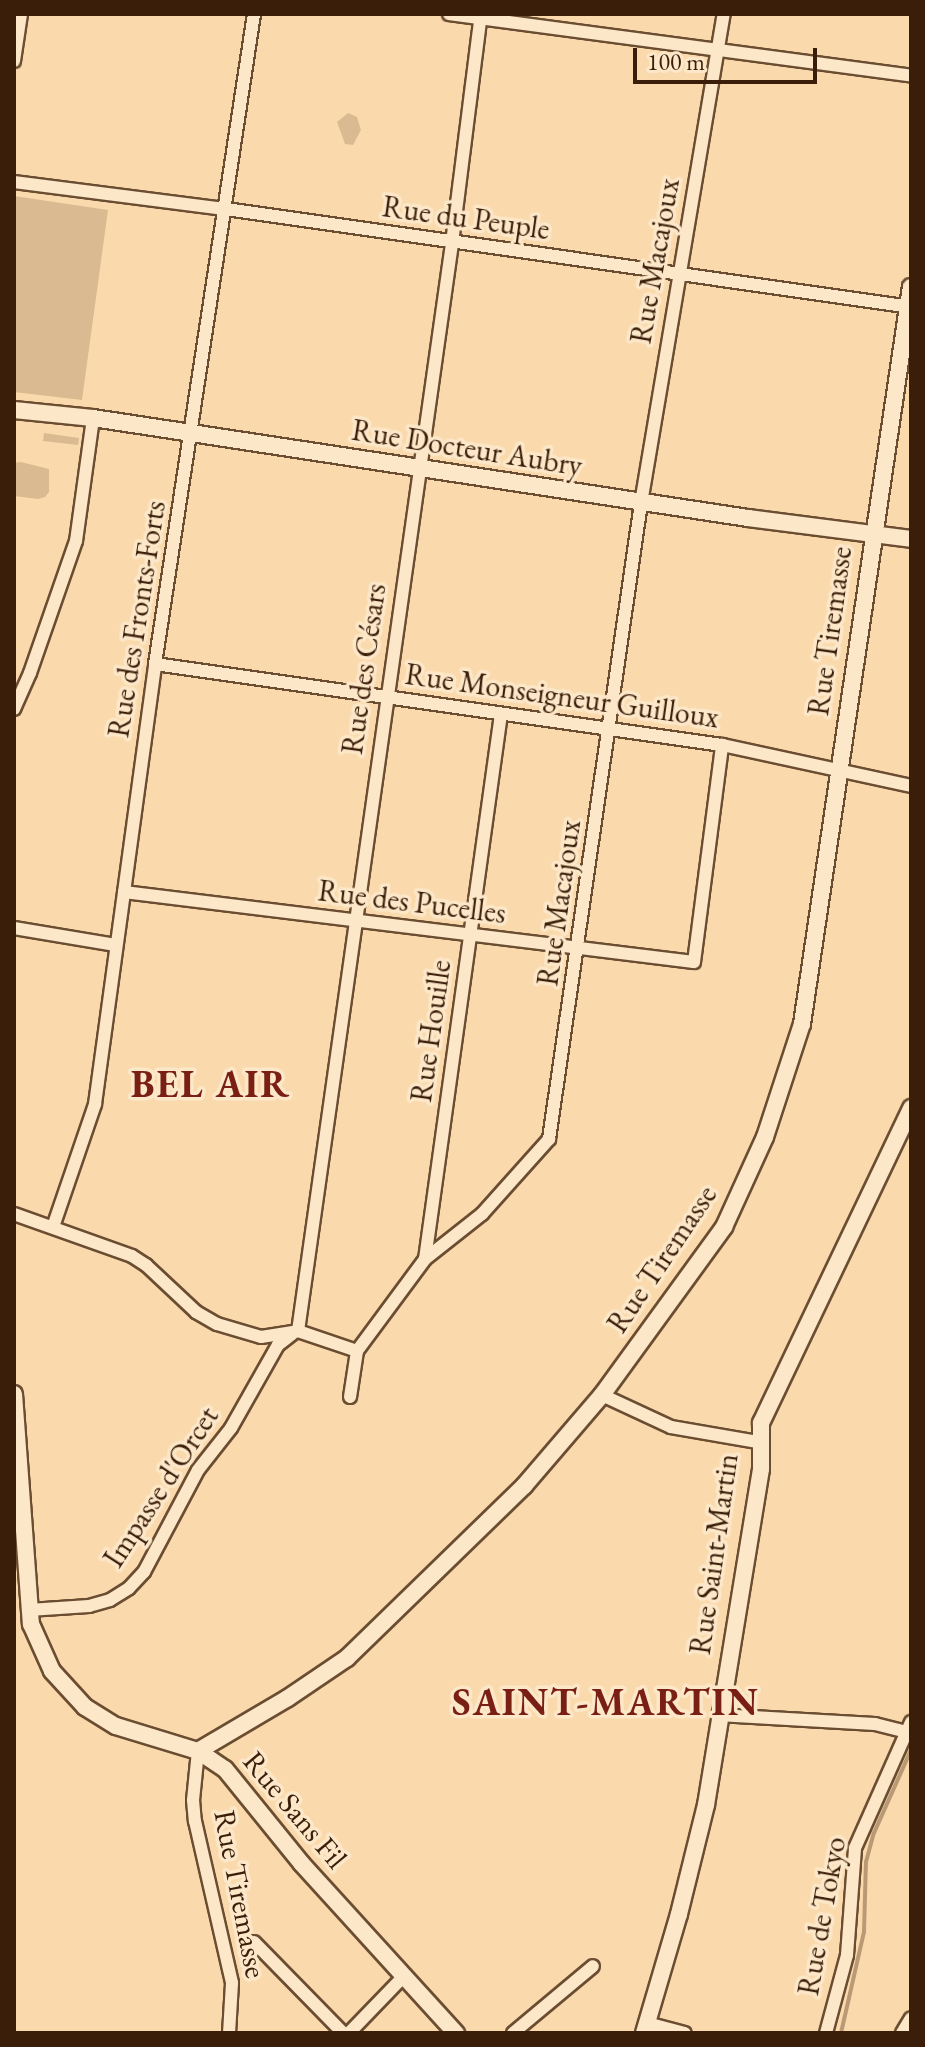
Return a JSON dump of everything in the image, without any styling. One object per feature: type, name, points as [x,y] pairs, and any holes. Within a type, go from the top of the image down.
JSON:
[{"type":"street","points":[[14,61],[21,14]]},
{"type":"street","name":"Rue des Fronts-Forts","points":[[53,1227],[95,1104],[155,664],[254,14]]},
{"type":"street","points":[[449,14],[911,76]]},
{"type":"street","name":"Rue Macajoux","points":[[357,1351],[425,1259],[482,1214],[549,1139],[611,729],[641,503],[724,14]]},
{"type":"street","name":"Rue des Césars","points":[[298,1331],[452,243],[480,17]]},
{"type":"street","name":"Rue du Peuple","points":[[14,182],[226,209],[909,307]]},
{"type":"street","name":"Rue Tiremasse","points":[[229,2033],[232,1983],[194,1810],[198,1751],[288,1698],[347,1658],[524,1486],[602,1395],[724,1227],[765,1137],[802,1024],[872,532],[911,287]]},
{"type":"street","name":"Rue Docteur Aubry","points":[[14,410],[93,418],[641,503],[911,539]]},
{"type":"street","points":[[14,709],[30,673],[76,541],[93,418]]},
{"type":"street","name":"Rue Monseigneur Guilloux","points":[[155,664],[722,745],[911,786]]},
{"type":"street","name":"Rue Houille","points":[[425,1259],[501,714]]},
{"type":"street","name":"Rue des Pucelles","points":[[124,892],[694,962],[722,745]]},
{"type":"street","points":[[14,928],[116,945]]},
{"type":"street","name":"Rue Saint-Martin","points":[[646,2028],[706,1805],[718,1715],[761,1469],[758,1442],[761,1423],[911,1108]]},
{"type":"street","points":[[14,1214],[139,1260],[185,1303],[217,1324],[261,1337],[298,1331],[357,1351],[350,1397]]},
{"type":"street","name":"Impasse d'Orcet","points":[[29,1610],[89,1606],[110,1600],[129,1588],[144,1572],[198,1470],[231,1428],[278,1345],[298,1331]]},
{"type":"street","name":"Rue Sans Fil","points":[[14,1394],[29,1610],[31,1624],[52,1671],[85,1707],[116,1726],[198,1751],[225,1769],[302,1864],[456,2033]]},
{"type":"street","points":[[602,1395],[671,1427],[758,1442]]},
{"type":"street","points":[[718,1715],[875,1724],[910,1729]]},
{"type":"street","name":"Rue de Tokyo","points":[[826,2033],[847,1955],[855,1848],[910,1729]]},
{"type":"street","points":[[254,1942],[346,2033],[404,1976]]},
{"type":"street","points":[[513,2033],[593,1966]]},
{"type":"street","points":[[902,2033],[911,2018]]},
{"type":"street","points":[[646,2028],[685,2033]]},
{"type":"shaded area","points":[[348,113],[357,117],[361,130],[353,145],[345,144],[337,122]]},
{"type":"shaded area","points":[[14,196],[108,210],[82,400],[14,392]]},
{"type":"shaded area","points":[[44,433],[79,438],[78,445],[43,441]]},
{"type":"shaded area","points":[[14,463],[49,469],[49,492],[45,497],[14,496]]},
{"type":"waterway","points":[[841,2033],[864,1932],[866,1862],[874,1833],[911,1750]]},
{"type":"district","name":"BEL AIR","points":[[211,1084]]},
{"type":"district","name":"SAINT-MARTIN","points":[[606,1702]]}]
